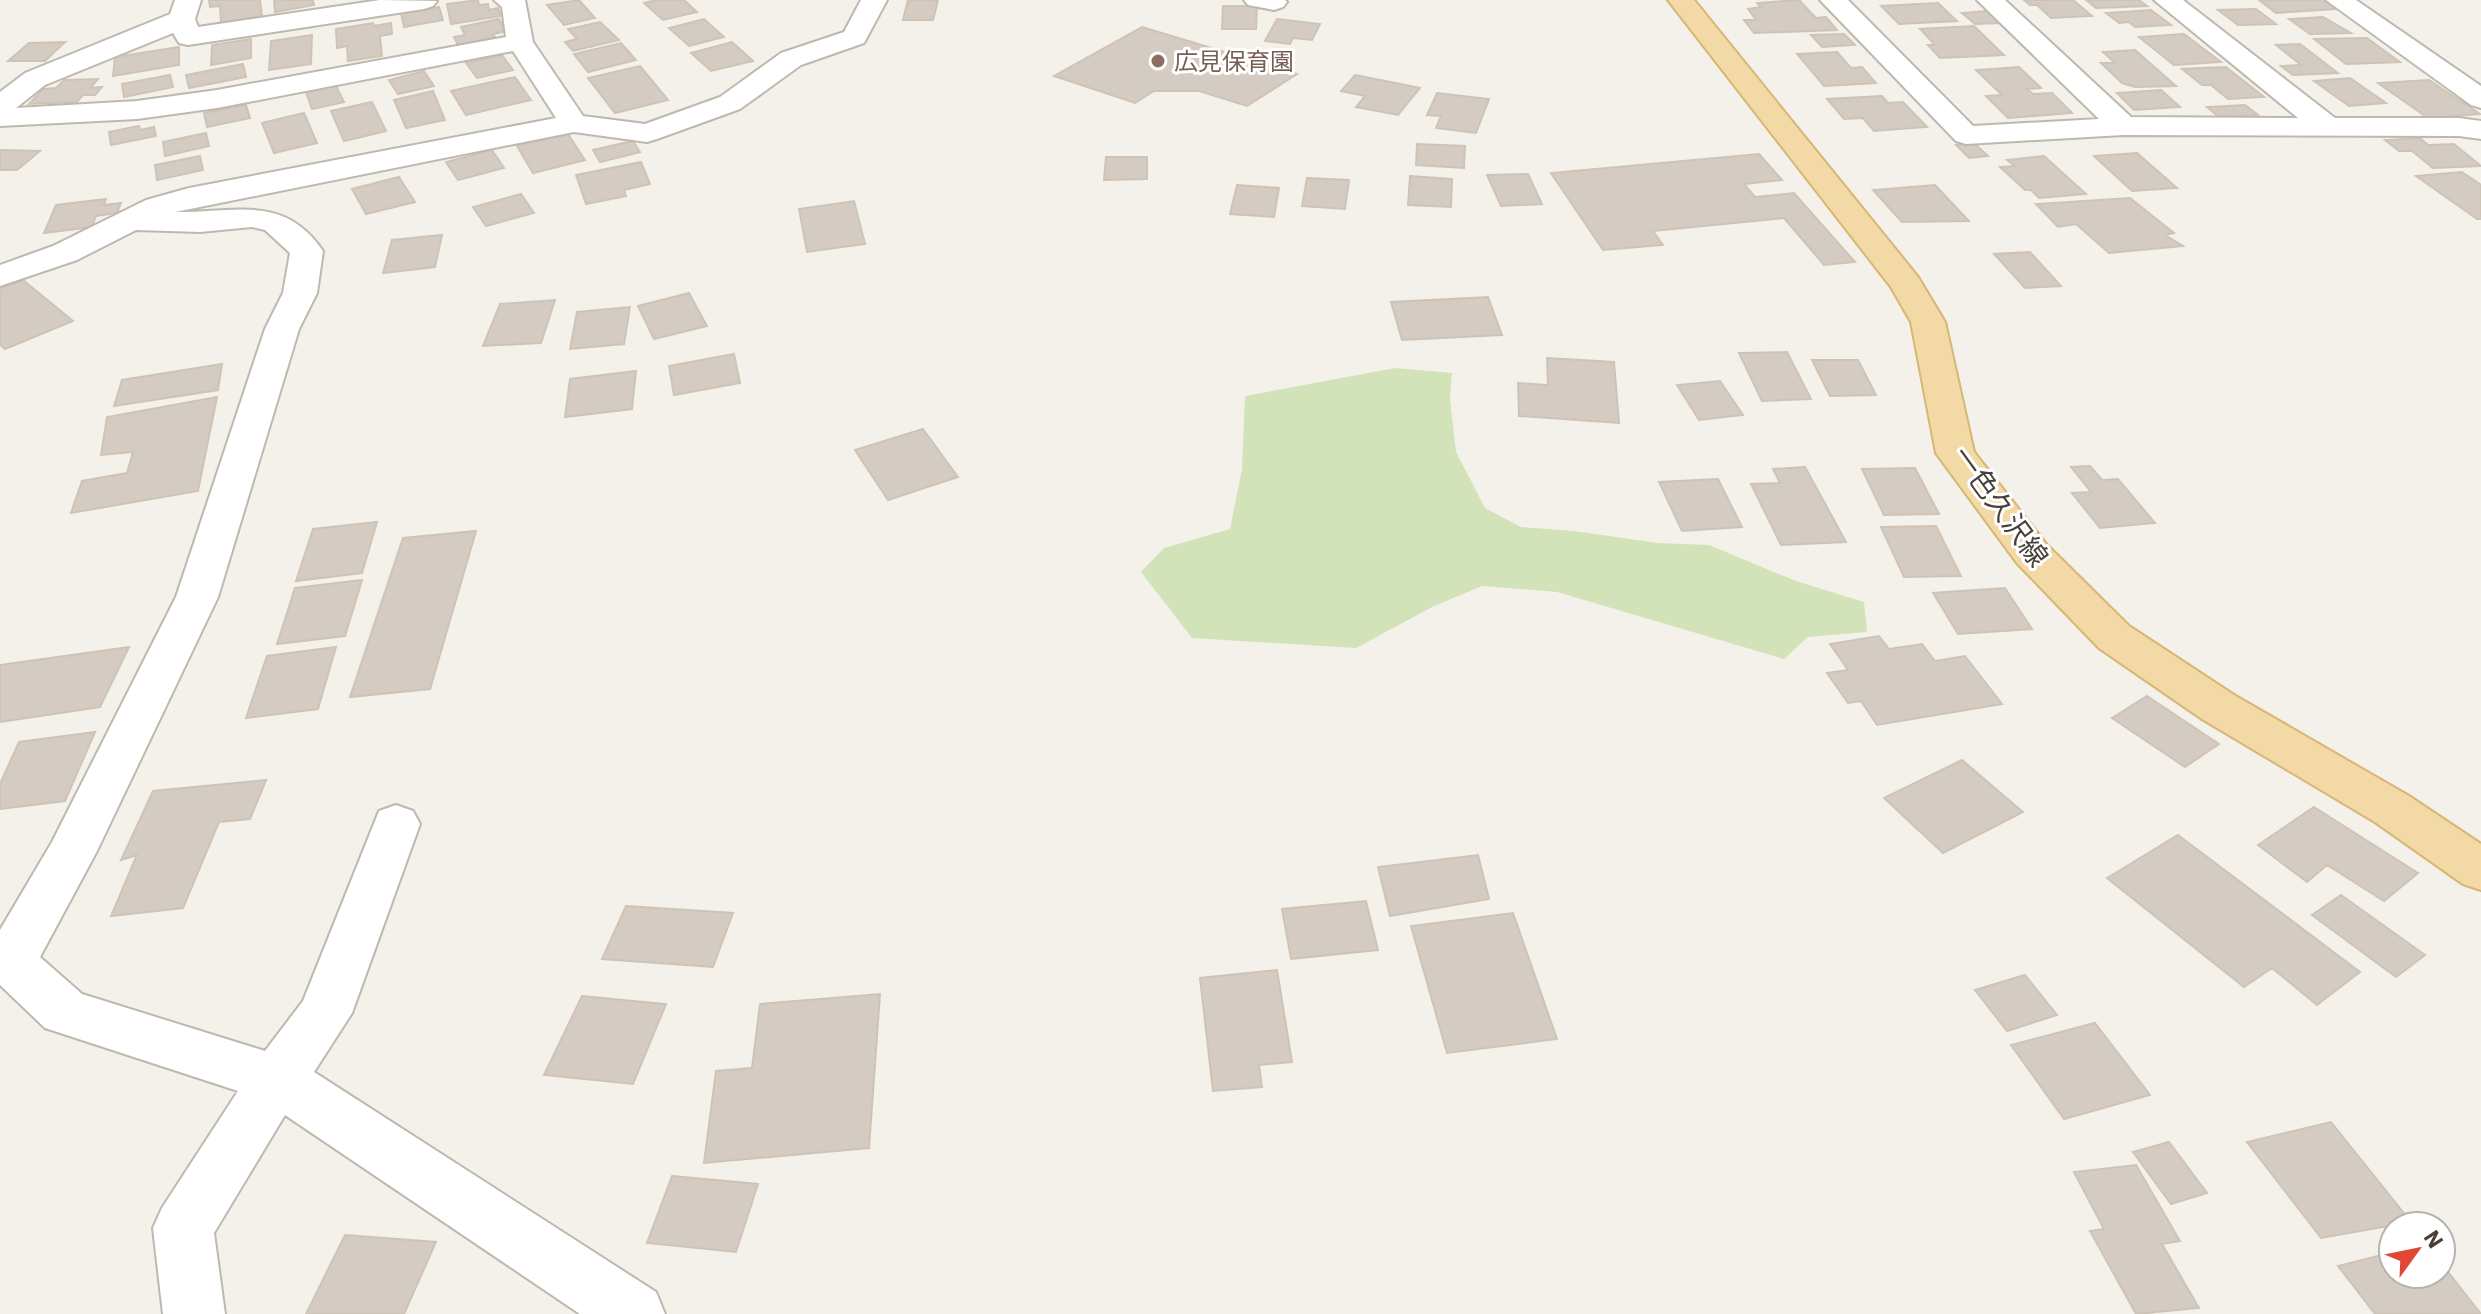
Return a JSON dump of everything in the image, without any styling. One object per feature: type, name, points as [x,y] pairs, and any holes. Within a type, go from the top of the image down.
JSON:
[{"type":"main road","name":"一色久沢線","points":[[1681,0],[1906,284],[1928,322],[1955,453],[2032,554],[2114,637],[2218,707],[2392,809],[2481,870]]},
{"type":"street","points":[[507,0],[514,2],[520,42],[574,123]]},
{"type":"street","points":[[0,276],[65,253],[128,220],[200,195],[574,123],[647,133],[730,103],[791,59],[855,37],[874,0]]},
{"type":"street","points":[[1833,0],[1966,135],[2123,126],[2459,127],[2481,130]]},
{"type":"street","points":[[1990,0],[2123,126]]},
{"type":"street","points":[[2167,0],[2328,127]]},
{"type":"street","points":[[2339,0],[2481,99]]},
{"type":"street","points":[[0,106],[35,79],[115,49],[185,9],[188,37],[424,1]]},
{"type":"street","points":[[0,117],[137,110],[217,99],[520,42]]},
{"type":"street","points":[[128,220],[200,222],[252,217],[276,223],[307,251],[305,265],[300,293],[282,329],[197,597],[72,851],[5,956],[64,1012],[277,1079],[634,1314]]},
{"type":"street","points":[[194,1314],[183,1228],[277,1079],[325,1013],[396,824]]},
{"type":"green space","points":[[1395,368],[1452,373],[1450,399],[1456,452],[1485,508],[1521,527],[1658,543],[1709,545],[1796,581],[1864,602],[1867,632],[1808,637],[1784,659],[1557,592],[1482,586],[1434,606],[1356,648],[1192,638],[1141,572],[1164,548],[1230,529],[1242,469],[1245,396]]},
{"type":"building","points":[[209,0],[260,0],[262,17],[221,23],[220,6],[210,7]]},
{"type":"building","points":[[274,0],[313,0],[314,5],[275,12]]},
{"type":"building","points":[[478,0],[479,5],[488,4],[489,10],[498,8],[501,16],[451,24],[447,4]]},
{"type":"building","points":[[579,0],[595,18],[564,25],[547,5]]},
{"type":"building","points":[[684,0],[697,12],[663,20],[644,3]]},
{"type":"building","points":[[908,0],[938,0],[933,20],[903,20]]},
{"type":"building","points":[[1799,0],[1816,18],[1826,17],[1837,30],[1754,33],[1744,20],[1756,20],[1748,9],[1761,7],[1757,3]]},
{"type":"building","points":[[2024,0],[2073,0],[2092,16],[2051,18],[2037,5],[2030,5]]},
{"type":"building","points":[[2086,0],[2139,0],[2147,6],[2096,8]]},
{"type":"building","points":[[2259,0],[2324,0],[2338,9],[2276,13]]},
{"type":"building","points":[[1938,3],[1957,21],[1899,24],[1881,6]]},
{"type":"building","points":[[1223,6],[1257,6],[1256,29],[1222,29]]},
{"type":"building","points":[[439,7],[443,20],[404,27],[401,13]]},
{"type":"building","points":[[2256,9],[2276,24],[2238,25],[2218,10]]},
{"type":"building","points":[[2151,10],[2171,25],[2135,27],[2129,22],[2119,23],[2106,13]]},
{"type":"building","points":[[1987,11],[2000,23],[1975,24],[1962,13]]},
{"type":"building","points":[[2323,17],[2351,33],[2310,34],[2289,19]]},
{"type":"building","points":[[499,19],[506,31],[493,34],[495,37],[458,45],[454,37],[465,35],[461,27]]},
{"type":"building","points":[[704,19],[724,37],[689,46],[669,28]]},
{"type":"building","points":[[1277,19],[1320,24],[1312,40],[1293,38],[1290,44],[1265,41]]},
{"type":"building","points":[[600,22],[619,40],[573,51],[565,42],[577,39],[568,29]]},
{"type":"building","points":[[373,23],[374,26],[391,23],[392,34],[380,36],[382,56],[348,61],[347,46],[337,48],[336,29]]},
{"type":"building","points":[[1974,26],[2004,55],[1940,58],[1928,45],[1935,45],[1920,29]]},
{"type":"building","points":[[1142,27],[1297,74],[1247,106],[1199,91],[1154,91],[1135,103],[1054,76]]},
{"type":"building","points":[[1844,34],[1855,45],[1822,47],[1811,35]]},
{"type":"building","points":[[2184,34],[2221,62],[2174,65],[2139,37]]},
{"type":"building","points":[[312,35],[311,64],[269,70],[271,41]]},
{"type":"building","points":[[2367,38],[2400,62],[2346,64],[2314,39]]},
{"type":"building","points":[[251,39],[251,58],[211,65],[212,45]]},
{"type":"building","points":[[65,42],[45,61],[8,61],[29,43]]},
{"type":"building","points":[[732,42],[753,61],[711,71],[691,53]]},
{"type":"building","points":[[621,43],[636,60],[588,72],[574,54]]},
{"type":"building","points":[[2300,44],[2338,73],[2293,75],[2281,66],[2301,65],[2276,45]]},
{"type":"building","points":[[179,47],[179,65],[113,76],[115,57]]},
{"type":"building","points":[[2135,50],[2176,86],[2135,87],[2122,83],[2101,63],[2115,63],[2103,52]]},
{"type":"building","points":[[1837,52],[1851,68],[1862,67],[1876,83],[1824,86],[1797,54]]},
{"type":"building","points":[[502,55],[513,70],[477,78],[466,63]]},
{"type":"building","points":[[243,64],[246,77],[189,88],[186,75]]},
{"type":"building","points":[[640,66],[668,100],[615,113],[588,78]]},
{"type":"building","points":[[2019,67],[2041,88],[2027,89],[2033,94],[2052,93],[2072,113],[2008,118],[1986,96],[2002,95],[1976,70]]},
{"type":"building","points":[[2226,67],[2264,97],[2228,99],[2211,85],[2202,85],[2182,69]]},
{"type":"building","points":[[424,71],[434,86],[398,94],[389,80]]},
{"type":"building","points":[[170,75],[173,87],[124,97],[122,84]]},
{"type":"building","points":[[1355,75],[1420,88],[1398,115],[1356,107],[1365,96],[1341,91]]},
{"type":"building","points":[[515,77],[531,100],[466,115],[451,91]]},
{"type":"building","points":[[2350,78],[2386,103],[2349,106],[2314,81]]},
{"type":"building","points":[[98,79],[90,88],[102,87],[95,95],[83,95],[77,102],[29,104],[43,89],[56,88],[64,80]]},
{"type":"building","points":[[2429,80],[2480,114],[2428,118],[2378,83]]},
{"type":"building","points":[[335,84],[344,102],[312,109],[306,93]]},
{"type":"building","points":[[2161,90],[2180,107],[2134,110],[2117,93]]},
{"type":"building","points":[[433,91],[445,120],[406,128],[394,100]]},
{"type":"building","points":[[1437,93],[1489,99],[1476,133],[1436,128],[1441,116],[1427,115]]},
{"type":"building","points":[[1882,96],[1888,103],[1903,102],[1927,127],[1874,131],[1863,118],[1844,119],[1827,99]]},
{"type":"building","points":[[372,102],[386,131],[344,141],[331,111]]},
{"type":"building","points":[[246,105],[250,118],[207,127],[204,113]]},
{"type":"building","points":[[2245,105],[2258,115],[2219,117],[2207,107]]},
{"type":"building","points":[[304,113],[317,143],[274,153],[262,123]]},
{"type":"building","points":[[139,126],[140,130],[154,127],[156,136],[111,145],[109,132]]},
{"type":"building","points":[[206,133],[209,146],[165,156],[163,142]]},
{"type":"building","points":[[568,134],[585,160],[533,173],[517,146]]},
{"type":"building","points":[[2420,138],[2428,145],[2454,144],[2481,166],[2433,168],[2412,151],[2399,151],[2385,140]]},
{"type":"building","points":[[633,141],[640,152],[600,162],[593,150]]},
{"type":"building","points":[[1417,144],[1465,146],[1464,168],[1416,165]]},
{"type":"building","points":[[1975,144],[1988,156],[1969,158],[1956,145]]},
{"type":"building","points":[[0,150],[40,151],[17,170],[0,170]]},
{"type":"building","points":[[492,150],[504,168],[458,180],[446,162]]},
{"type":"building","points":[[2137,153],[2177,188],[2132,191],[2094,156]]},
{"type":"building","points":[[1759,154],[1782,180],[1744,184],[1755,197],[1794,193],[1855,262],[1824,265],[1784,218],[1653,231],[1663,245],[1603,250],[1551,173]]},
{"type":"building","points":[[200,156],[203,170],[157,180],[155,165]]},
{"type":"building","points":[[2044,156],[2086,194],[2039,198],[2031,190],[2025,190],[2000,167],[2015,166],[2007,160]]},
{"type":"building","points":[[1106,157],[1147,157],[1147,179],[1104,180]]},
{"type":"building","points":[[641,162],[650,184],[624,190],[626,196],[586,204],[576,175]]},
{"type":"building","points":[[2462,172],[2481,185],[2481,219],[2416,176]]},
{"type":"building","points":[[1528,174],[1542,204],[1501,206],[1487,175]]},
{"type":"building","points":[[1410,176],[1452,179],[1451,207],[1408,205]]},
{"type":"building","points":[[399,177],[415,202],[366,214],[352,189]]},
{"type":"building","points":[[1307,178],[1349,180],[1345,209],[1302,206]]},
{"type":"building","points":[[1237,185],[1279,188],[1274,217],[1230,214]]},
{"type":"building","points":[[1935,185],[1969,221],[1902,222],[1873,190]]},
{"type":"building","points":[[521,194],[534,213],[486,226],[473,207]]},
{"type":"building","points":[[2130,198],[2174,233],[2165,235],[2183,246],[2109,253],[2076,224],[2058,227],[2036,204]]},
{"type":"building","points":[[106,199],[104,205],[121,203],[117,213],[96,216],[92,227],[44,233],[56,205]]},
{"type":"building","points":[[854,201],[865,244],[807,252],[799,209]]},
{"type":"building","points":[[442,235],[435,267],[383,273],[392,240]]},
{"type":"building","points":[[2030,252],[2061,286],[2025,288],[1994,254]]},
{"type":"building","points":[[23,280],[73,321],[5,349],[0,345],[0,289]]},
{"type":"building","points":[[689,293],[707,326],[654,339],[638,306]]},
{"type":"building","points":[[1488,297],[1502,335],[1402,340],[1391,302]]},
{"type":"building","points":[[555,300],[541,343],[483,346],[500,304]]},
{"type":"building","points":[[630,307],[624,344],[570,349],[577,312]]},
{"type":"building","points":[[1787,352],[1811,399],[1762,401],[1739,353]]},
{"type":"building","points":[[734,354],[740,383],[674,395],[669,366]]},
{"type":"building","points":[[1547,358],[1614,362],[1619,423],[1519,416],[1518,383],[1548,385]]},
{"type":"building","points":[[1812,360],[1858,360],[1876,395],[1830,396]]},
{"type":"building","points":[[222,364],[218,390],[114,406],[122,380]]},
{"type":"building","points":[[636,371],[632,409],[565,417],[570,379]]},
{"type":"building","points":[[1720,381],[1743,415],[1699,420],[1677,385]]},
{"type":"building","points":[[217,397],[198,491],[71,513],[82,481],[127,473],[133,452],[101,455],[107,417]]},
{"type":"building","points":[[923,429],[958,477],[888,500],[855,450]]},
{"type":"building","points":[[2090,466],[2102,480],[2118,479],[2155,523],[2100,528],[2072,493],[2091,492],[2071,467]]},
{"type":"building","points":[[1805,467],[1846,542],[1781,545],[1751,484],[1780,483],[1773,469]]},
{"type":"building","points":[[1915,468],[1939,514],[1884,515],[1862,469]]},
{"type":"building","points":[[1718,479],[1742,527],[1682,531],[1659,482]]},
{"type":"building","points":[[377,522],[362,573],[296,581],[313,529]]},
{"type":"building","points":[[1936,526],[1961,576],[1904,577],[1881,527]]},
{"type":"building","points":[[476,531],[430,689],[350,697],[403,538]]},
{"type":"building","points":[[362,580],[345,636],[277,644],[295,588]]},
{"type":"building","points":[[2005,588],[2032,629],[1958,634],[1933,593]]},
{"type":"building","points":[[1879,636],[1889,649],[1922,644],[1935,661],[1965,656],[2002,704],[1877,725],[1861,701],[1848,703],[1827,673],[1848,670],[1830,644]]},
{"type":"building","points":[[129,647],[100,707],[0,722],[0,665]]},
{"type":"building","points":[[336,647],[318,709],[246,718],[267,656]]},
{"type":"building","points":[[2147,696],[2219,744],[2185,767],[2112,718]]},
{"type":"building","points":[[95,732],[65,801],[0,809],[0,784],[19,742]]},
{"type":"building","points":[[1962,760],[2023,812],[1943,853],[1884,798]]},
{"type":"building","points":[[266,780],[250,819],[219,822],[183,908],[111,916],[137,855],[121,860],[153,791]]},
{"type":"building","points":[[2314,807],[2418,873],[2384,901],[2327,865],[2307,882],[2258,845]]},
{"type":"building","points":[[2178,835],[2360,972],[2317,1005],[2272,968],[2244,987],[2107,878]]},
{"type":"building","points":[[1478,855],[1489,899],[1390,916],[1378,867]]},
{"type":"building","points":[[2341,895],[2425,955],[2396,977],[2312,915]]},
{"type":"building","points":[[1366,901],[1378,950],[1291,959],[1282,909]]},
{"type":"building","points":[[626,906],[733,913],[713,967],[602,959]]},
{"type":"building","points":[[1513,913],[1557,1039],[1447,1053],[1411,926]]},
{"type":"building","points":[[1277,970],[1292,1062],[1259,1065],[1262,1087],[1213,1091],[1200,978]]},
{"type":"building","points":[[2025,975],[2057,1015],[2007,1031],[1975,990]]},
{"type":"building","points":[[880,994],[869,1148],[704,1163],[716,1071],[752,1068],[760,1004]]},
{"type":"building","points":[[582,996],[666,1004],[633,1084],[544,1075]]},
{"type":"building","points":[[2095,1023],[2150,1095],[2064,1119],[2011,1045]]},
{"type":"building","points":[[2331,1122],[2401,1210],[2377,1210],[2377,1228],[2321,1238],[2247,1142]]},
{"type":"building","points":[[2169,1142],[2207,1193],[2171,1204],[2133,1152]]},
{"type":"building","points":[[2136,1165],[2180,1241],[2162,1244],[2199,1308],[2136,1314],[2090,1231],[2104,1229],[2074,1172]]},
{"type":"building","points":[[672,1176],[758,1184],[736,1252],[647,1243]]},
{"type":"building","points":[[345,1235],[436,1242],[404,1314],[306,1314]]},
{"type":"building","points":[[2377,1256],[2377,1290],[2457,1290],[2457,1283],[2481,1314],[2375,1314],[2338,1266]]},
{"type":"place","name":"広見保育園","points":[[1158,61]]}]
